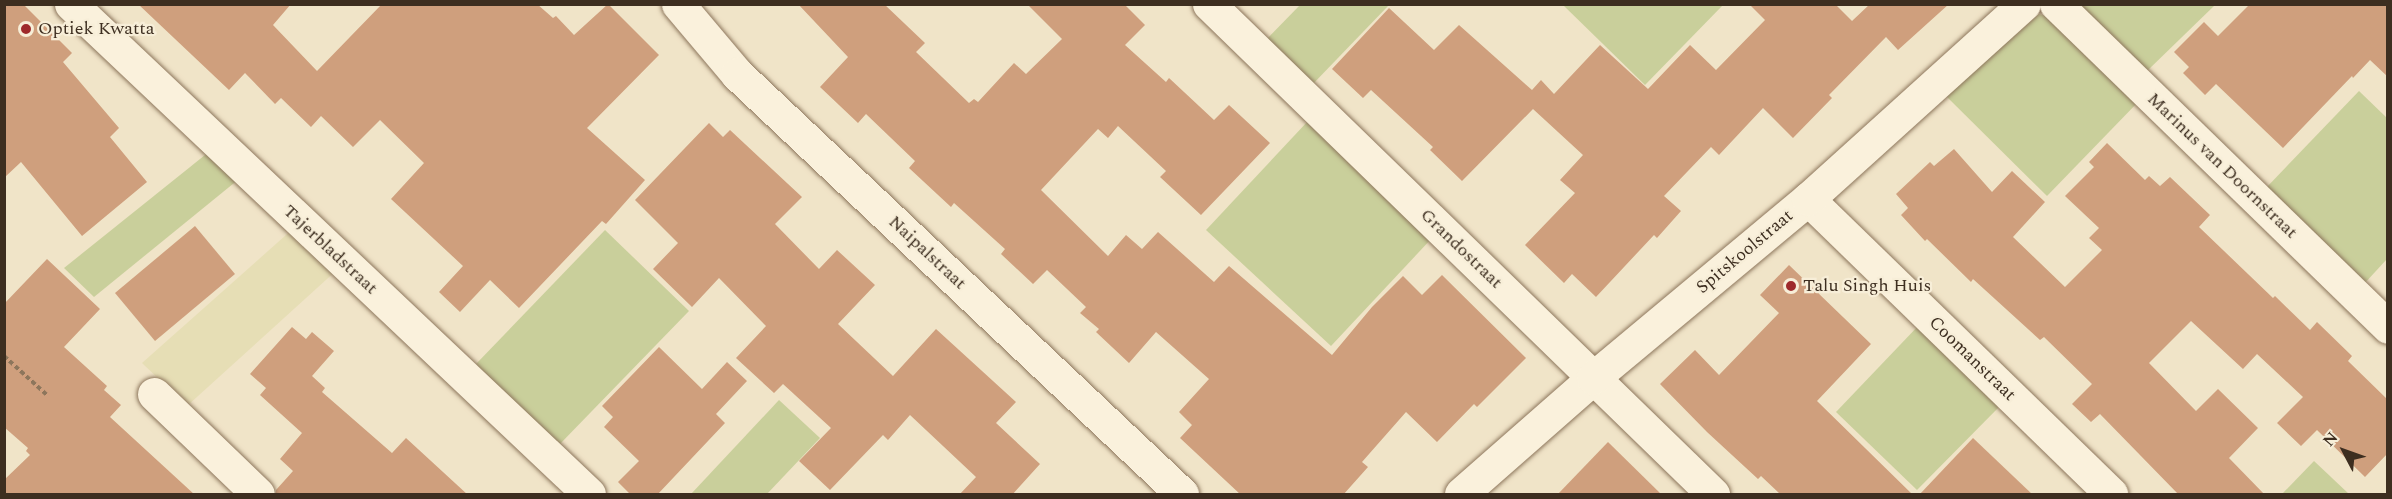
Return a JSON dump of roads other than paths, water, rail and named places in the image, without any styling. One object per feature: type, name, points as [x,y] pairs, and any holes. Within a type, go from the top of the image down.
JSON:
[{"type":"street","name":"Tajerbladstraat","points":[[71,4],[589,495]]},
{"type":"street","name":"Naipalstraat","points":[[678,4],[738,74],[1182,495]]},
{"type":"street","name":"Grandostraat","points":[[1209,4],[1713,495]]},
{"type":"street","name":"Spitskoolstraat","points":[[1461,495],[1593,378],[1808,199],[2024,4]]},
{"type":"street","name":"Marinus van Doornstraat","points":[[2056,4],[2388,327]]},
{"type":"street","name":"Coomanstraat","points":[[1808,199],[2111,495]]},
{"type":"street","points":[[154,394],[258,495]]},
{"type":"place","name":"Optiek Kwatta","points":[[26,29]]},
{"type":"place","name":"Talu Singh Huis","points":[[1791,286]]}]
